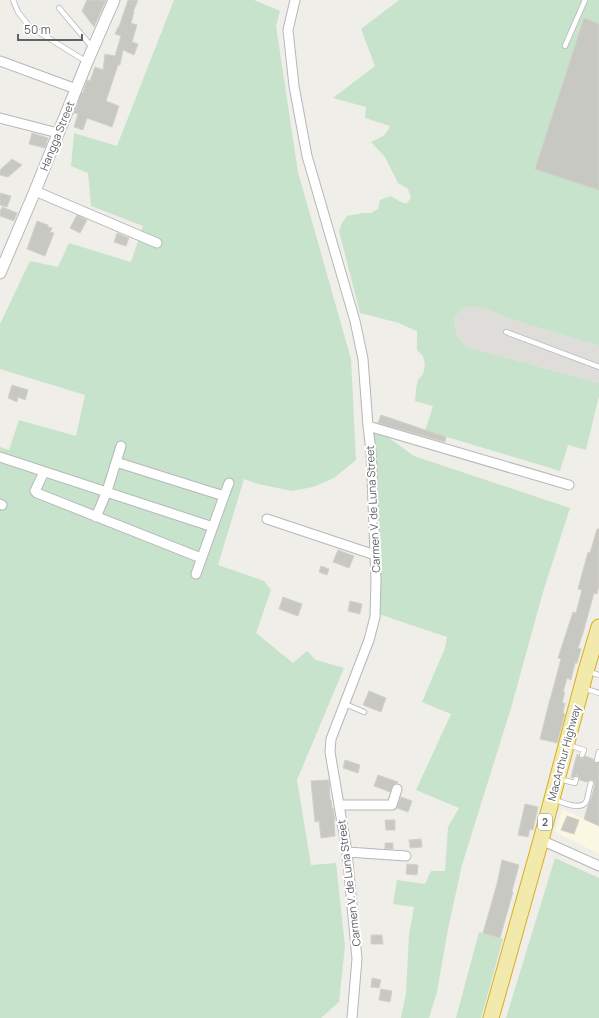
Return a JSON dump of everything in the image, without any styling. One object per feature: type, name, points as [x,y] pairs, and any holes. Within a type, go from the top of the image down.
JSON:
[{"type":"highway","name":"MacArthur Highway","points":[[491,1018],[582,688],[592,673],[599,627]]},
{"type":"street","name":"Hangga Street","points":[[0,273],[114,0]]},
{"type":"street","name":"Carmen V. de Luna Street","points":[[294,0],[288,30],[294,86],[307,156],[364,359],[371,451],[376,580],[375,617],[369,640],[331,739],[330,752],[347,852],[357,958],[352,1018]]},
{"type":"street","points":[[0,61],[76,89]]},
{"type":"street","points":[[0,118],[58,134]]},
{"type":"street","points":[[35,191],[157,243]]},
{"type":"street","points":[[368,426],[569,485]]},
{"type":"street","points":[[96,517],[121,446]]},
{"type":"street","points":[[0,457],[213,527]]},
{"type":"street","points":[[116,462],[224,496]]},
{"type":"street","points":[[44,472],[35,491],[37,493],[201,558]]},
{"type":"street","points":[[196,574],[229,482]]},
{"type":"street","points":[[267,519],[374,555]]},
{"type":"street","points":[[339,805],[392,805],[397,789]]},
{"type":"street","points":[[541,840],[599,866]]},
{"type":"street","points":[[347,852],[406,856]]},
{"type":"lane","points":[[13,0],[18,12],[29,26],[87,62]]},
{"type":"lane","points":[[565,46],[585,0]]},
{"type":"lane","points":[[59,8],[94,48]]},
{"type":"lane","points":[[506,332],[599,367]]},
{"type":"lane","points":[[582,688],[599,693]]},
{"type":"lane","points":[[345,704],[364,712]]},
{"type":"lane","points":[[566,745],[584,750],[582,756]]},
{"type":"lane","points":[[597,760],[599,752]]},
{"type":"lane","points":[[558,778],[575,783],[576,779]]},
{"type":"lane","points":[[552,799],[581,806],[586,802],[591,783]]},
{"type":"shaded area","points":[[481,307],[491,310],[504,317],[599,346],[599,383],[467,347],[457,336],[454,318],[464,309]]},
{"type":"shaded area","points":[[562,809],[599,826],[599,854],[555,832]]},
{"type":"green space","points":[[174,0],[254,0],[280,11],[276,26],[298,172],[351,359],[356,460],[334,478],[313,487],[292,491],[258,484],[244,479],[218,565],[264,581],[271,590],[256,633],[293,663],[307,651],[316,660],[344,668],[297,780],[311,865],[336,863],[345,946],[339,1002],[321,1018],[0,1018],[0,447],[9,450],[19,420],[76,436],[85,395],[0,369],[0,324],[30,261],[58,267],[69,243],[131,262],[143,226],[91,206],[88,173],[71,166],[74,133],[117,146]]},
{"type":"green space","points":[[399,0],[599,0],[599,346],[504,317],[484,308],[471,307],[465,309],[459,312],[454,318],[457,336],[467,347],[599,383],[599,396],[586,450],[568,445],[560,471],[425,431],[433,406],[415,401],[418,380],[423,374],[425,365],[423,356],[417,350],[417,331],[399,323],[360,313],[339,231],[342,223],[347,216],[371,213],[378,209],[380,200],[391,196],[406,204],[411,198],[408,189],[398,183],[385,157],[371,142],[385,134],[390,126],[365,118],[366,107],[333,98],[375,66],[361,29]]},
{"type":"green space","points":[[370,432],[385,435],[414,456],[570,508],[543,592],[511,708],[462,865],[448,929],[437,992],[429,1018],[401,1018],[406,993],[409,935],[414,907],[393,904],[397,880],[425,884],[431,871],[445,871],[448,827],[459,808],[416,790],[451,714],[422,702],[445,648],[447,637],[379,614]]},
{"type":"green space","points":[[555,858],[599,878],[599,1018],[506,1018]]},
{"type":"green space","points":[[479,932],[503,939],[481,1018],[456,1018]]},
{"type":"building","points":[[87,0],[106,0],[94,27],[82,11]]},
{"type":"building","points":[[128,0],[138,0],[133,12],[131,23],[137,25],[132,42],[138,44],[134,55],[123,50],[120,65],[118,65],[106,101],[119,106],[112,127],[87,118],[83,130],[74,127],[78,114],[74,113],[87,80],[90,81],[95,67],[103,70],[105,54],[115,56],[121,36],[115,34],[119,27]]},
{"type":"building","points":[[584,18],[599,24],[599,190],[535,169]]},
{"type":"building","points":[[32,133],[48,138],[45,148],[29,144]]},
{"type":"building","points":[[12,159],[22,165],[8,177],[0,175],[0,170]]},
{"type":"building","points":[[0,193],[11,196],[7,207],[0,205]]},
{"type":"building","points":[[2,207],[17,213],[14,221],[0,216]]},
{"type":"building","points":[[77,215],[87,220],[80,233],[70,228]]},
{"type":"building","points":[[37,221],[48,225],[48,227],[52,228],[50,232],[54,233],[45,256],[27,249]]},
{"type":"building","points":[[117,233],[129,238],[126,246],[114,242]]},
{"type":"building","points":[[12,385],[28,390],[25,400],[18,397],[17,402],[8,398]]},
{"type":"building","points":[[381,415],[446,437],[445,442],[378,423]]},
{"type":"building","points":[[597,529],[599,529],[599,585],[597,594],[594,593],[578,648],[581,649],[577,663],[575,663],[571,680],[567,678],[563,692],[565,692],[562,703],[565,703],[563,713],[565,714],[557,743],[540,739],[561,659],[558,658],[573,612],[576,613],[582,590],[578,589],[588,552],[590,553]]},
{"type":"building","points":[[338,550],[354,556],[349,568],[333,562]]},
{"type":"building","points":[[321,566],[329,569],[327,575],[319,572]]},
{"type":"building","points":[[283,597],[302,604],[298,616],[279,609]]},
{"type":"building","points":[[350,601],[362,604],[360,614],[348,611]]},
{"type":"building","points":[[369,691],[386,698],[381,712],[363,705]]},
{"type":"building","points":[[577,754],[580,758],[583,759],[585,756],[593,759],[596,763],[599,763],[599,826],[584,819],[595,784],[594,781],[591,779],[587,782],[580,780],[577,775],[572,778],[571,777]]},
{"type":"building","points":[[345,760],[360,765],[358,773],[343,768]]},
{"type":"building","points":[[378,775],[398,782],[393,785],[390,792],[374,786]]},
{"type":"building","points":[[329,780],[330,800],[335,820],[335,836],[321,838],[319,821],[315,822],[311,781]]},
{"type":"building","points":[[401,797],[412,801],[408,812],[397,808]]},
{"type":"building","points":[[525,804],[538,807],[533,830],[530,829],[528,837],[518,835]]},
{"type":"building","points":[[567,816],[579,820],[574,834],[561,830]]},
{"type":"building","points":[[385,820],[395,820],[395,830],[386,830]]},
{"type":"building","points":[[421,839],[422,847],[410,848],[409,840]]},
{"type":"building","points":[[385,843],[393,843],[393,849],[385,849]]},
{"type":"building","points":[[502,860],[519,865],[500,938],[483,933],[497,884]]},
{"type":"building","points":[[407,864],[418,865],[417,875],[406,874]]},
{"type":"building","points":[[371,935],[382,935],[383,944],[371,944]]},
{"type":"building","points":[[372,978],[381,980],[379,988],[371,987]]},
{"type":"building","points":[[381,989],[392,991],[390,1002],[379,1000]]}]
